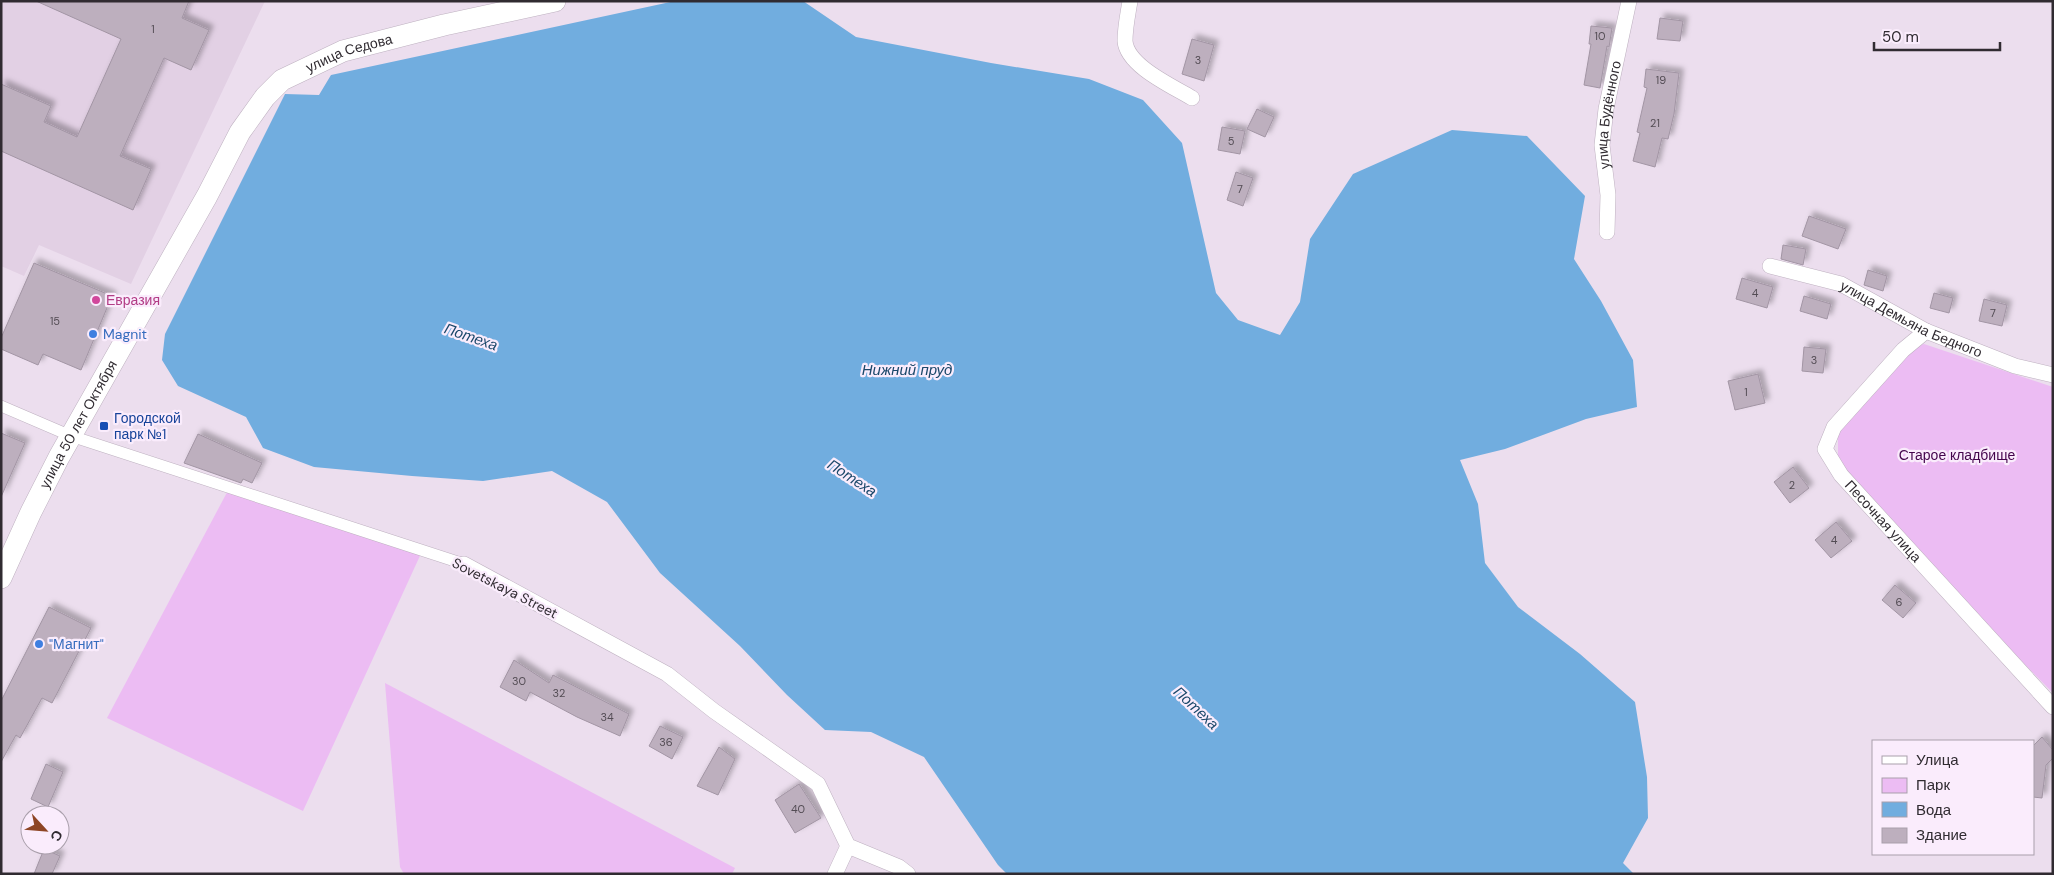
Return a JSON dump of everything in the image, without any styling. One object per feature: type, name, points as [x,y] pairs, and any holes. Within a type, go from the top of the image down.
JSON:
[{"type":"main road","name":"улица Седова","points":[[206,196],[240,132],[265,97],[282,80],[343,51],[444,25],[555,1]]},
{"type":"main road","name":"улица 50 лет Октября","points":[[1,578],[30,512],[206,196]]},
{"type":"street","points":[[1130,1],[1126,20],[1125,42],[1128,53],[1136,63],[1192,98]]},
{"type":"street","name":"улица Будённого","points":[[1607,232],[1608,195],[1602,145],[1606,109],[1628,1]]},
{"type":"street","name":"улица Демьяна Бедного","points":[[1770,266],[1841,284],[1926,331],[2015,366],[2053,375]]},
{"type":"street","name":"Песочная улица","points":[[1926,331],[1903,350],[1834,427],[1825,449],[1841,475],[2053,707]]},
{"type":"street","name":"Sovetskaya Street","points":[[1,406],[71,436],[464,564],[667,674],[714,711],[818,784],[848,846]]},
{"type":"street","points":[[835,874],[848,846],[899,867],[908,874]]},
{"type":"shaded area","points":[[1,1],[265,1],[131,284],[39,245],[24,276],[1,266]]},
{"type":"green space","name":"Старое кладбище","points":[[1924,344],[2053,387],[2053,693],[1905,543],[1838,459],[1838,430],[1912,348]]},
{"type":"green space","points":[[232,483],[424,547],[303,811],[107,718]]},
{"type":"green space","points":[[385,683],[735,868],[732,874],[404,874],[400,867]]},
{"type":"water","name":"Нижний пруд","points":[[675,1],[803,1],[856,37],[991,63],[1089,79],[1143,100],[1182,143],[1216,293],[1238,320],[1280,335],[1300,302],[1310,239],[1353,174],[1452,130],[1527,136],[1585,196],[1574,259],[1601,301],[1633,360],[1637,407],[1586,419],[1505,449],[1460,460],[1478,504],[1485,563],[1518,607],[1580,654],[1635,702],[1647,777],[1648,818],[1623,863],[1634,874],[1007,874],[998,865],[924,757],[871,732],[825,730],[787,695],[740,646],[660,573],[607,502],[552,471],[483,481],[314,467],[263,448],[246,417],[178,386],[162,360],[165,334],[285,94],[319,95],[331,75]]},
{"type":"building","points":[[36,1],[189,1],[182,18],[209,30],[191,70],[164,58],[120,156],[151,169],[133,210],[1,151],[1,84],[51,106],[44,122],[77,137],[121,39]]},
{"type":"building","points":[[1660,18],[1683,21],[1680,41],[1657,39]]},
{"type":"building","points":[[1591,26],[1612,28],[1600,88],[1584,85],[1591,44],[1589,44]]},
{"type":"building","points":[[1192,39],[1214,45],[1204,81],[1182,74]]},
{"type":"building","points":[[1646,69],[1679,73],[1674,114],[1668,139],[1662,138],[1655,167],[1633,161],[1640,133],[1637,132],[1647,88],[1644,87]]},
{"type":"building","points":[[1257,109],[1274,117],[1265,137],[1247,129]]},
{"type":"building","points":[[1222,127],[1245,131],[1240,154],[1218,150]]},
{"type":"building","points":[[1236,172],[1253,178],[1243,206],[1227,200]]},
{"type":"building","points":[[1809,216],[1846,229],[1838,249],[1802,236]]},
{"type":"building","points":[[1783,245],[1806,249],[1803,265],[1781,259]]},
{"type":"building","points":[[34,263],[112,296],[81,370],[43,354],[38,365],[1,349],[1,338]]},
{"type":"building","points":[[1868,270],[1887,276],[1883,291],[1864,285]]},
{"type":"building","points":[[1742,278],[1773,287],[1767,308],[1736,299]]},
{"type":"building","points":[[1934,293],[1953,298],[1949,313],[1930,308]]},
{"type":"building","points":[[1804,296],[1831,304],[1827,319],[1800,311]]},
{"type":"building","points":[[1984,299],[2007,305],[2002,326],[1979,321]]},
{"type":"building","points":[[1804,347],[1826,349],[1823,373],[1802,371]]},
{"type":"building","points":[[1758,374],[1765,403],[1735,410],[1728,381]]},
{"type":"building","points":[[1,433],[25,443],[1,497]]},
{"type":"building","points":[[198,434],[262,463],[252,483],[243,479],[241,483],[184,463]]},
{"type":"building","points":[[1793,467],[1809,488],[1790,503],[1774,482]]},
{"type":"building","points":[[1836,522],[1852,541],[1831,558],[1815,540]]},
{"type":"building","points":[[1895,585],[1916,603],[1903,618],[1882,600]]},
{"type":"building","points":[[49,607],[91,628],[52,703],[42,698],[20,738],[16,735],[1,762],[1,701]]},
{"type":"building","points":[[514,660],[549,683],[553,675],[629,714],[620,736],[577,717],[530,692],[526,701],[500,687]]},
{"type":"building","points":[[660,726],[683,737],[672,759],[649,746]]},
{"type":"building","points":[[2042,737],[2053,750],[2053,758],[2046,765],[2042,798],[2034,797],[2034,745]]},
{"type":"building","points":[[719,747],[735,759],[718,795],[697,786]]},
{"type":"building","points":[[46,764],[63,772],[49,805],[44,805],[31,799]]},
{"type":"building","points":[[799,784],[821,818],[795,833],[775,800]]},
{"type":"building","points":[[42,855],[60,856],[52,874],[34,874]]},
{"type":"place","name":"Евразия","points":[[96,300]]},
{"type":"place","name":"Magnit","points":[[93,334]]},
{"type":"place","name":"Городской парк №1","points":[[104,426]]},
{"type":"place","name":"\"Магнит\"","points":[[39,644]]},
{"type":"water label","name":"Потеха","points":[[471,337]]},
{"type":"water label","name":"Потеха","points":[[852,478]]},
{"type":"water label","name":"Потеха","points":[[1196,708]]}]
